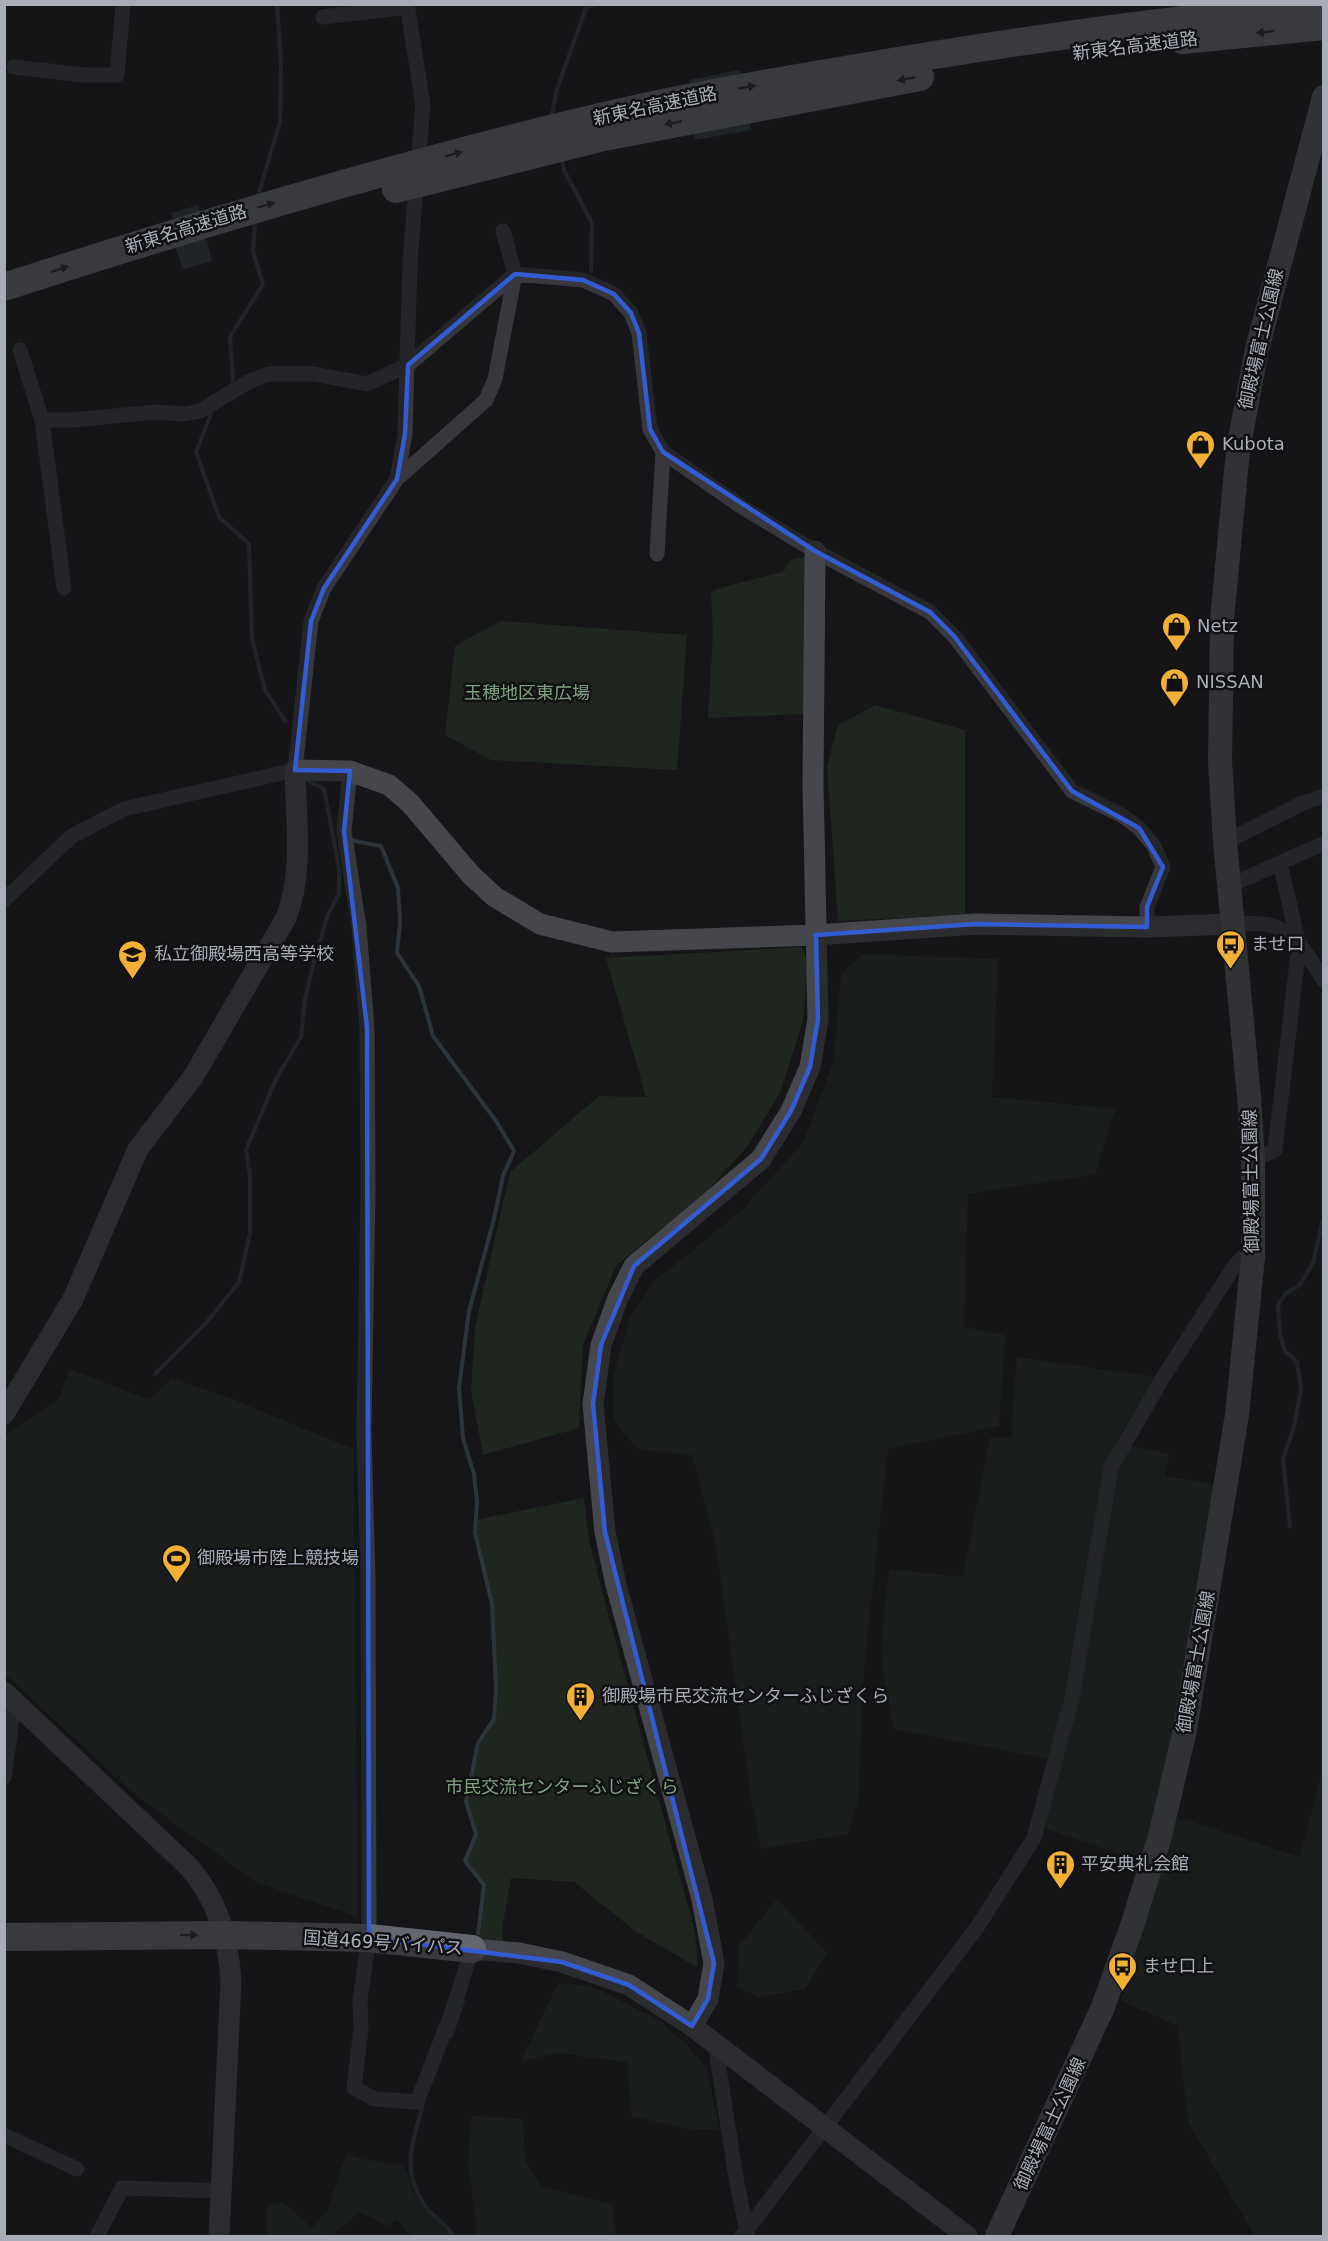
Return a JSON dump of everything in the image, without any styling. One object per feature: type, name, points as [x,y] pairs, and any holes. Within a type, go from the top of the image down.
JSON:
[{"type":"highway","name":"新東名高速道路","points":[[4,287],[160,236],[342,182],[595,118],[905,59],[1146,25],[1323,5]]},
{"type":"highway","name":"新東名高速道路","points":[[4,307],[166,254],[346,201],[603,137],[909,79],[1149,43],[1323,26]]},
{"type":"highway","name":"国道469号バイパス","points":[[4,1937],[472,1949]]},
{"type":"highway","name":"国道469号バイパス","points":[[4,1953],[227,1944]]},
{"type":"main road","name":"御殿場富士公園線","points":[[997,2236],[1102,2007],[1132,1926],[1160,1836],[1185,1730],[1237,1415],[1253,1257],[1253,1160],[1220,761],[1221,632],[1227,548],[1238,450],[1257,350],[1323,97]]},
{"type":"street","points":[[15,67],[84,75],[117,75],[123,4]]},
{"type":"street","points":[[323,17],[407,5],[423,105],[410,261],[405,434],[397,479]]},
{"type":"street","points":[[4,1414],[73,1299],[138,1149],[193,1077],[286,918],[294,897],[297,878],[295,770],[312,621],[324,588],[397,479],[486,399],[495,379],[515,274],[503,231]]},
{"type":"street","points":[[42,420],[73,420],[155,412],[184,414],[200,411],[248,382],[269,374],[314,374],[367,384],[408,365],[515,274],[583,280],[614,294],[631,313],[639,333],[650,429],[663,452],[739,505],[815,551],[930,612],[954,636],[1072,791],[1123,816],[1139,828],[1154,846],[1163,867],[1147,907],[1147,927]]},
{"type":"street","points":[[20,350],[42,420],[64,588]]},
{"type":"street","points":[[657,554],[663,452]]},
{"type":"street","points":[[692,2025],[708,1999],[714,1963],[702,1899],[607,1542],[598,1477],[593,1404],[602,1345],[618,1298],[634,1266],[761,1159],[792,1111],[810,1067],[818,1019],[813,784],[815,551]]},
{"type":"street","points":[[4,900],[72,836],[124,809],[295,770],[350,771],[389,785],[410,803],[487,890],[540,924],[612,942],[816,935],[976,924],[1147,927],[1269,924],[1288,933],[1299,945],[1323,981]]},
{"type":"street","points":[[350,771],[345,839],[359,927],[367,1028],[364,1431],[368,1578],[367,1948],[354,2088],[375,2099],[417,2102],[451,2015],[472,1949],[519,1953],[562,1962],[629,1985],[692,2025],[967,2236]]},
{"type":"street","points":[[1225,842],[1323,796]]},
{"type":"street","points":[[1229,886],[1323,843]]},
{"type":"street","points":[[1253,1160],[1275,1150],[1299,945],[1280,863]]},
{"type":"street","points":[[746,2234],[976,1929],[1034,1838],[1072,1698],[1111,1467],[1162,1379],[1235,1265],[1244,1256],[1253,1257]]},
{"type":"street","points":[[4,1777],[13,1713],[11,1698]]},
{"type":"street","points":[[11,1698],[189,1867],[212,1898],[227,1944],[231,1981],[219,2236]]},
{"type":"street","points":[[715,2043],[746,2234]]},
{"type":"street","points":[[4,2135],[77,2169]]},
{"type":"street","points":[[97,2236],[122,2188],[221,2191]]},
{"type":"highlighted area","points":[[515,274],[583,280],[614,294],[631,313],[639,333],[650,429],[663,452],[815,551],[930,612],[954,636],[1072,791],[1139,828],[1163,867],[1147,907],[1147,927],[976,924],[816,935],[818,1019],[810,1067],[791,1111],[761,1159],[634,1266],[601,1345],[593,1404],[605,1532],[714,1963],[708,1999],[692,2026],[629,1985],[562,1962],[369,1938],[367,1028],[344,831],[350,771],[295,770],[311,621],[324,588],[397,479],[405,434],[408,365]]},
{"type":"green space","points":[[808,556],[806,714],[708,718],[713,633],[711,594],[716,589],[783,572],[791,560]]},
{"type":"green space","name":"玉穂地区東広場","points":[[500,621],[687,635],[677,770],[491,760],[445,735],[455,646]]},
{"type":"green space","points":[[875,705],[965,730],[965,915],[838,921],[827,766],[838,725]]},
{"type":"green space","points":[[802,947],[808,964],[803,1021],[780,1093],[747,1147],[706,1192],[616,1266],[583,1345],[579,1428],[483,1455],[471,1391],[475,1327],[510,1172],[599,1096],[646,1097],[606,958]]},
{"type":"green space","points":[[863,954],[998,959],[992,1097],[1115,1109],[1095,1174],[968,1194],[964,1327],[1005,1335],[999,1426],[888,1449],[864,1666],[858,1800],[847,1834],[761,1849],[752,1802],[715,1540],[692,1455],[637,1449],[614,1420],[614,1373],[630,1318],[655,1281],[741,1211],[803,1143],[834,1060],[841,974]]},
{"type":"green space","points":[[1017,1357],[1154,1377],[1116,1442],[1169,1454],[1165,1476],[1216,1484],[1173,1743],[1141,1861],[1040,1827],[1059,1761],[894,1729],[885,1689],[881,1645],[889,1569],[963,1577],[990,1438],[1011,1438]]},
{"type":"green space","points":[[70,1369],[150,1400],[172,1378],[229,1398],[353,1449],[358,1917],[259,1883],[244,1873],[134,1794],[5,1674],[5,1436],[58,1401]]},
{"type":"green space","name":"市民交流センターふじざくら","points":[[584,1498],[589,1540],[695,1932],[698,1968],[635,1931],[574,1882],[511,1878],[502,1944],[478,1943],[484,1885],[465,1861],[476,1834],[466,1802],[478,1743],[494,1719],[496,1687],[494,1623],[475,1520]]},
{"type":"green space","points":[[1323,1767],[1323,2236],[1255,2236],[1188,2122],[1178,2026],[1121,2001],[1177,1817],[1300,1857]]},
{"type":"green space","points":[[777,1899],[827,1953],[805,1989],[759,1997],[737,1987],[739,1946]]},
{"type":"green space","points":[[558,1983],[591,1986],[657,2019],[685,2043],[707,2069],[719,2129],[691,2130],[632,2116],[627,2062],[557,2053],[521,2061]]},
{"type":"green space","points":[[472,2116],[523,2119],[525,2160],[542,2187],[612,2204],[616,2236],[475,2236],[476,2224],[468,2161]]},
{"type":"green space","points":[[347,2153],[357,2158],[404,2166],[416,2198],[453,2236],[412,2236],[397,2220],[389,2226],[359,2212],[332,2236],[266,2236],[267,2206],[282,2201],[312,2228],[327,2211]]},
{"type":"shaded area","points":[[740,70],[751,130],[695,140],[687,94],[693,92],[689,80]]},
{"type":"shaded area","points":[[198,205],[212,261],[183,269],[169,229],[175,226],[171,213]]},
{"type":"waterway","points":[[258,196],[280,122],[281,63],[277,4]]},
{"type":"waterway","points":[[552,117],[556,92],[586,8],[595,4]]},
{"type":"waterway","points":[[562,159],[564,170],[592,223],[591,271]]},
{"type":"waterway","points":[[233,380],[230,337],[263,284],[253,252],[255,222]]},
{"type":"waterway","points":[[211,414],[196,452],[219,517],[249,544],[252,639],[265,690],[285,721]]},
{"type":"waterway","points":[[155,1374],[206,1323],[239,1282],[250,1233],[250,1175],[246,1150],[276,1079],[301,1037],[305,999],[314,961],[328,914],[339,894],[339,868],[324,789],[308,781]]},
{"type":"waterway","points":[[349,840],[381,846],[398,888],[400,922],[397,953],[419,986],[433,1036],[496,1121],[514,1151],[503,1176],[469,1311],[459,1388],[463,1438],[474,1474],[477,1502],[475,1533],[492,1604],[496,1687],[494,1719],[478,1743],[466,1802],[476,1834],[465,1861],[484,1885],[478,1933]]},
{"type":"waterway","points":[[1290,1527],[1283,1459],[1294,1427],[1301,1389],[1297,1362],[1285,1351],[1280,1335],[1278,1305],[1286,1293],[1300,1285],[1313,1263],[1324,1215]]},
{"type":"waterway","points":[[451,2036],[463,2001]]},
{"type":"waterway","points":[[423,2104],[411,2156],[413,2180],[417,2193],[425,2206],[453,2236]]},
{"type":"place","name":"Kubota","points":[[1201,470]]},
{"type":"place","name":"Netz","points":[[1176,652]]},
{"type":"place","name":"NISSAN","points":[[1175,708]]},
{"type":"place","name":"ませ口","points":[[1230,970]]},
{"type":"place","name":"私立御殿場西高等学校","points":[[133,980]]},
{"type":"place","name":"御殿場市陸上競技場","points":[[176,1584]]},
{"type":"place","name":"御殿場市民交流センターふじざくら","points":[[581,1722]]},
{"type":"place","name":"平安典礼会館","points":[[1060,1890]]},
{"type":"place","name":"ませ口上","points":[[1122,1992]]}]
